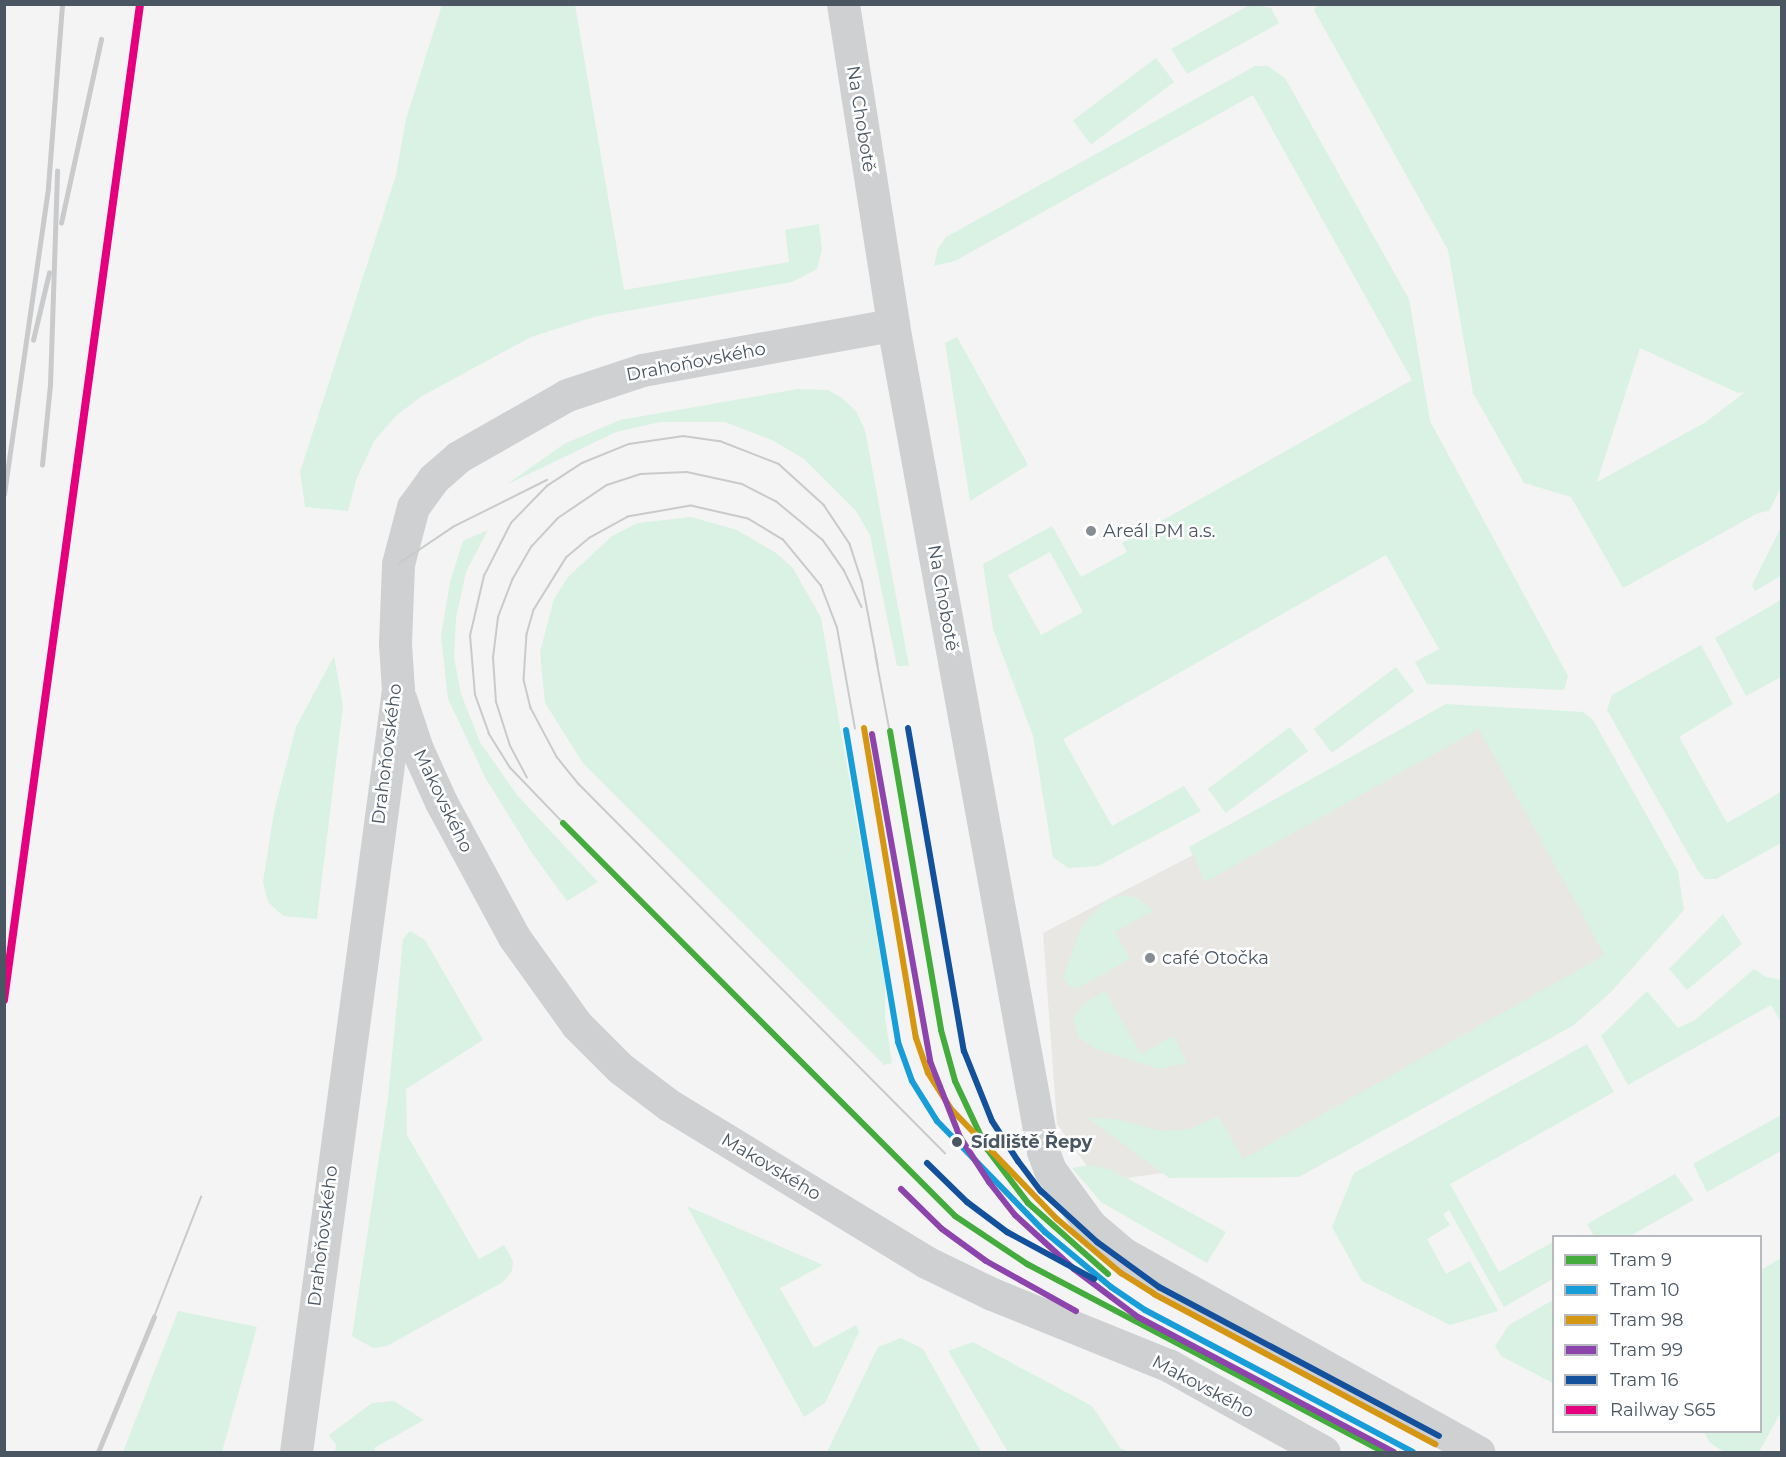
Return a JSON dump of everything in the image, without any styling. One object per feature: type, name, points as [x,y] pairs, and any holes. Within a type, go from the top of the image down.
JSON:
[{"type":"street","name":"Na Chobotě","points":[[843,4],[892,325],[1042,1151],[1060,1186],[1090,1225],[1124,1254],[1478,1452]]},
{"type":"street","name":"Drahoňovského","points":[[296,1452],[398,690],[395,643],[398,564],[414,507],[433,479],[458,457],[567,395],[642,370],[892,325]]},
{"type":"street","name":"Makovského","points":[[398,690],[431,781],[514,937],[577,1025],[620,1068],[669,1105],[926,1262],[993,1294],[1170,1366],[1324,1452]]},
{"type":"shaded area","points":[[1449,722],[1579,732],[1670,907],[1572,1012],[1321,1151],[1098,1182],[1057,1124],[1043,933]]},
{"type":"green space","points":[[1251,4],[1271,8],[1279,23],[1187,74],[1171,49]]},
{"type":"green space","points":[[442,5],[575,5],[624,290],[789,262],[785,230],[819,224],[822,249],[817,269],[792,282],[597,316],[531,337],[422,396],[397,415],[374,441],[356,480],[348,511],[305,507],[300,472],[396,175],[406,119]]},
{"type":"green space","points":[[1317,5],[1781,5],[1782,486],[1769,511],[1758,513],[1623,588],[1571,497],[1524,483],[1473,393],[1448,250],[1314,10]],"holes":[[[1640,348],[1738,393],[1745,392],[1706,422],[1597,482]]]},
{"type":"green space","points":[[1156,58],[1174,82],[1091,145],[1073,121]]},
{"type":"green space","points":[[1255,66],[1268,66],[1285,78],[1409,299],[1430,421],[1568,676],[1564,690],[1427,684],[1415,662],[1439,649],[1386,555],[1063,739],[1112,826],[1184,786],[1201,811],[1098,866],[1068,868],[1053,857],[1033,736],[993,629],[983,564],[1052,526],[1081,577],[1127,552],[1122,543],[1412,380],[1253,95],[955,261],[934,266],[938,248],[946,237]],"holes":[[[1050,552],[1083,612],[1041,635],[1008,575]]]},
{"type":"green space","points":[[957,337],[1028,465],[970,501],[945,343]]},
{"type":"green space","points":[[798,389],[828,390],[842,398],[856,411],[865,430],[909,666],[897,666],[870,535],[856,511],[804,459],[774,441],[725,422],[660,422],[616,432],[506,485],[564,444],[620,420]]},
{"type":"green space","points":[[691,517],[737,530],[776,553],[793,568],[821,618],[885,983],[885,1017],[892,1063],[884,1065],[583,763],[545,703],[540,652],[554,599],[568,577],[612,536],[638,523]]},
{"type":"green space","points":[[1781,527],[1781,576],[1755,591],[1752,585]]},
{"type":"green space","points":[[488,530],[466,572],[456,618],[454,658],[461,694],[480,742],[517,795],[598,882],[567,901],[532,853],[486,779],[448,699],[441,636],[450,582],[463,541]]},
{"type":"green space","points":[[1781,600],[1781,677],[1746,696],[1715,638]]},
{"type":"green space","points":[[1701,645],[1733,704],[1679,737],[1727,823],[1781,792],[1781,843],[1716,879],[1705,879],[1698,871],[1607,710],[1612,695]]},
{"type":"green space","points":[[334,656],[343,706],[317,919],[283,916],[268,902],[263,882],[274,812],[296,727]]},
{"type":"green space","points":[[1396,667],[1414,691],[1332,753],[1314,729]]},
{"type":"green space","points":[[1446,704],[1583,712],[1593,720],[1678,871],[1684,910],[1612,991],[1574,1025],[1299,1177],[1169,1178],[1088,1118],[1116,1119],[1161,1131],[1190,1129],[1218,1116],[1243,1159],[1605,955],[1479,729],[1205,882],[1189,847]]},
{"type":"green space","points":[[1290,727],[1308,751],[1226,813],[1208,789]]},
{"type":"green space","points":[[1122,895],[1138,898],[1153,911],[1115,932],[1130,959],[1078,988],[1069,986],[1063,977],[1082,926],[1105,901]]},
{"type":"green space","points":[[1723,914],[1742,944],[1687,990],[1669,969]]},
{"type":"green space","points":[[410,931],[425,940],[483,1040],[406,1089],[407,1135],[479,1259],[504,1245],[513,1261],[512,1271],[503,1282],[387,1346],[373,1348],[352,1336],[388,1098],[403,939]]},
{"type":"green space","points":[[1754,969],[1766,977],[1781,980],[1781,1022],[1771,1005],[1628,1085],[1601,1036],[1647,991],[1678,1028],[1695,1020]]},
{"type":"green space","points":[[1105,991],[1141,1054],[1173,1036],[1187,1063],[1159,1069],[1096,1049],[1079,1038],[1073,1019],[1082,1005]]},
{"type":"green space","points":[[1587,1044],[1614,1092],[1450,1184],[1499,1272],[1552,1243],[1552,1280],[1504,1307],[1449,1210],[1443,1214],[1450,1225],[1427,1239],[1446,1274],[1470,1261],[1498,1311],[1450,1325],[1362,1281],[1332,1227],[1354,1173]]},
{"type":"green space","points":[[1781,1115],[1781,1151],[1707,1192],[1693,1164]]},
{"type":"green space","points":[[1090,1165],[1112,1170],[1226,1232],[1207,1263],[1101,1202],[1072,1168]]},
{"type":"green space","points":[[1675,1174],[1694,1200],[1632,1235],[1593,1235],[1587,1224]]},
{"type":"green space","points":[[687,1206],[823,1265],[780,1288],[814,1348],[856,1325],[859,1332],[825,1403],[804,1417]]},
{"type":"green space","points":[[1781,1258],[1781,1412],[1759,1452],[1724,1452],[1710,1443],[1705,1433],[1762,1433],[1762,1269]]},
{"type":"green space","points":[[1552,1301],[1552,1382],[1501,1356],[1495,1346],[1509,1325]]},
{"type":"green space","points":[[178,1311],[257,1327],[222,1452],[123,1452]]},
{"type":"green space","points":[[901,1338],[923,1349],[981,1452],[827,1452],[878,1347]]},
{"type":"green space","points":[[973,1342],[1092,1406],[1120,1448],[1129,1452],[1008,1452],[948,1351]]},
{"type":"green space","points":[[394,1401],[424,1420],[374,1448],[376,1452],[335,1452],[336,1445],[329,1435],[372,1403]]},
{"type":"tram line","points":[[563,823],[510,768],[489,734],[475,695],[470,636],[484,576],[511,523],[547,486],[582,463],[629,444],[683,436],[720,441],[779,464],[824,505],[850,544],[862,580],[878,665]]},
{"type":"tram line","points":[[527,778],[510,746],[496,702],[493,658],[498,617],[512,580],[532,546],[558,518],[607,485],[640,474],[687,472],[742,484],[776,501],[823,540],[844,570],[862,607]]},
{"type":"tram line","points":[[398,564],[453,527],[547,480]]},
{"type":"tram line","points":[[855,729],[837,628],[821,586],[783,540],[748,519],[691,506],[628,517],[590,538],[567,557],[534,610],[527,634],[524,680],[531,708],[557,757],[579,784],[945,1153]]},
{"type":"tram line","points":[[876,656],[890,731]]},
{"type":"tram line","name":"98","points":[[864,728],[916,1038],[928,1073],[951,1109],[1057,1219],[1121,1273],[1154,1294],[1435,1444]]},
{"type":"tram line","name":"16","points":[[908,728],[964,1051],[992,1121],[1018,1161],[1041,1191],[1097,1242],[1159,1287],[1439,1436]]},
{"type":"tram line","name":"10","points":[[846,730],[898,1042],[912,1081],[937,1121],[1045,1232],[1111,1287],[1145,1310],[1413,1452]]},
{"type":"tram line","name":"9","points":[[890,731],[941,1030],[955,1081],[987,1149],[1028,1203],[1108,1274]]},
{"type":"tram line","name":"99","points":[[872,734],[930,1061],[960,1137],[989,1182],[1015,1215],[1074,1269],[1138,1317],[1394,1452]]},
{"type":"tram line","name":"9","points":[[563,823],[955,1216],[1027,1264],[1383,1452]]},
{"type":"tram line","name":"16","points":[[927,1163],[967,1202],[1007,1232],[1094,1279]]},
{"type":"tram line","name":"99","points":[[901,1189],[942,1229],[986,1261],[1076,1311]]},
{"type":"tram line","points":[[154,1317],[201,1197]]},
{"type":"railway","points":[[4,494],[48,187],[62,4]]},
{"type":"railway","points":[[61,223],[101,39]]},
{"type":"railway","points":[[42,465],[50,385],[57,171]]},
{"type":"railway","points":[[33,340],[49,273]]},
{"type":"railway","points":[[98,1452],[154,1317]]},
{"type":"rail line","name":"S65","points":[[4,1000],[140,4]]},
{"type":"place","name":"Areál PM a.s.","points":[[1091,531]]},
{"type":"place","name":"café Otočka","points":[[1150,958]]},
{"type":"place","name":"Sídliště Řepy","points":[[957,1142]]}]
